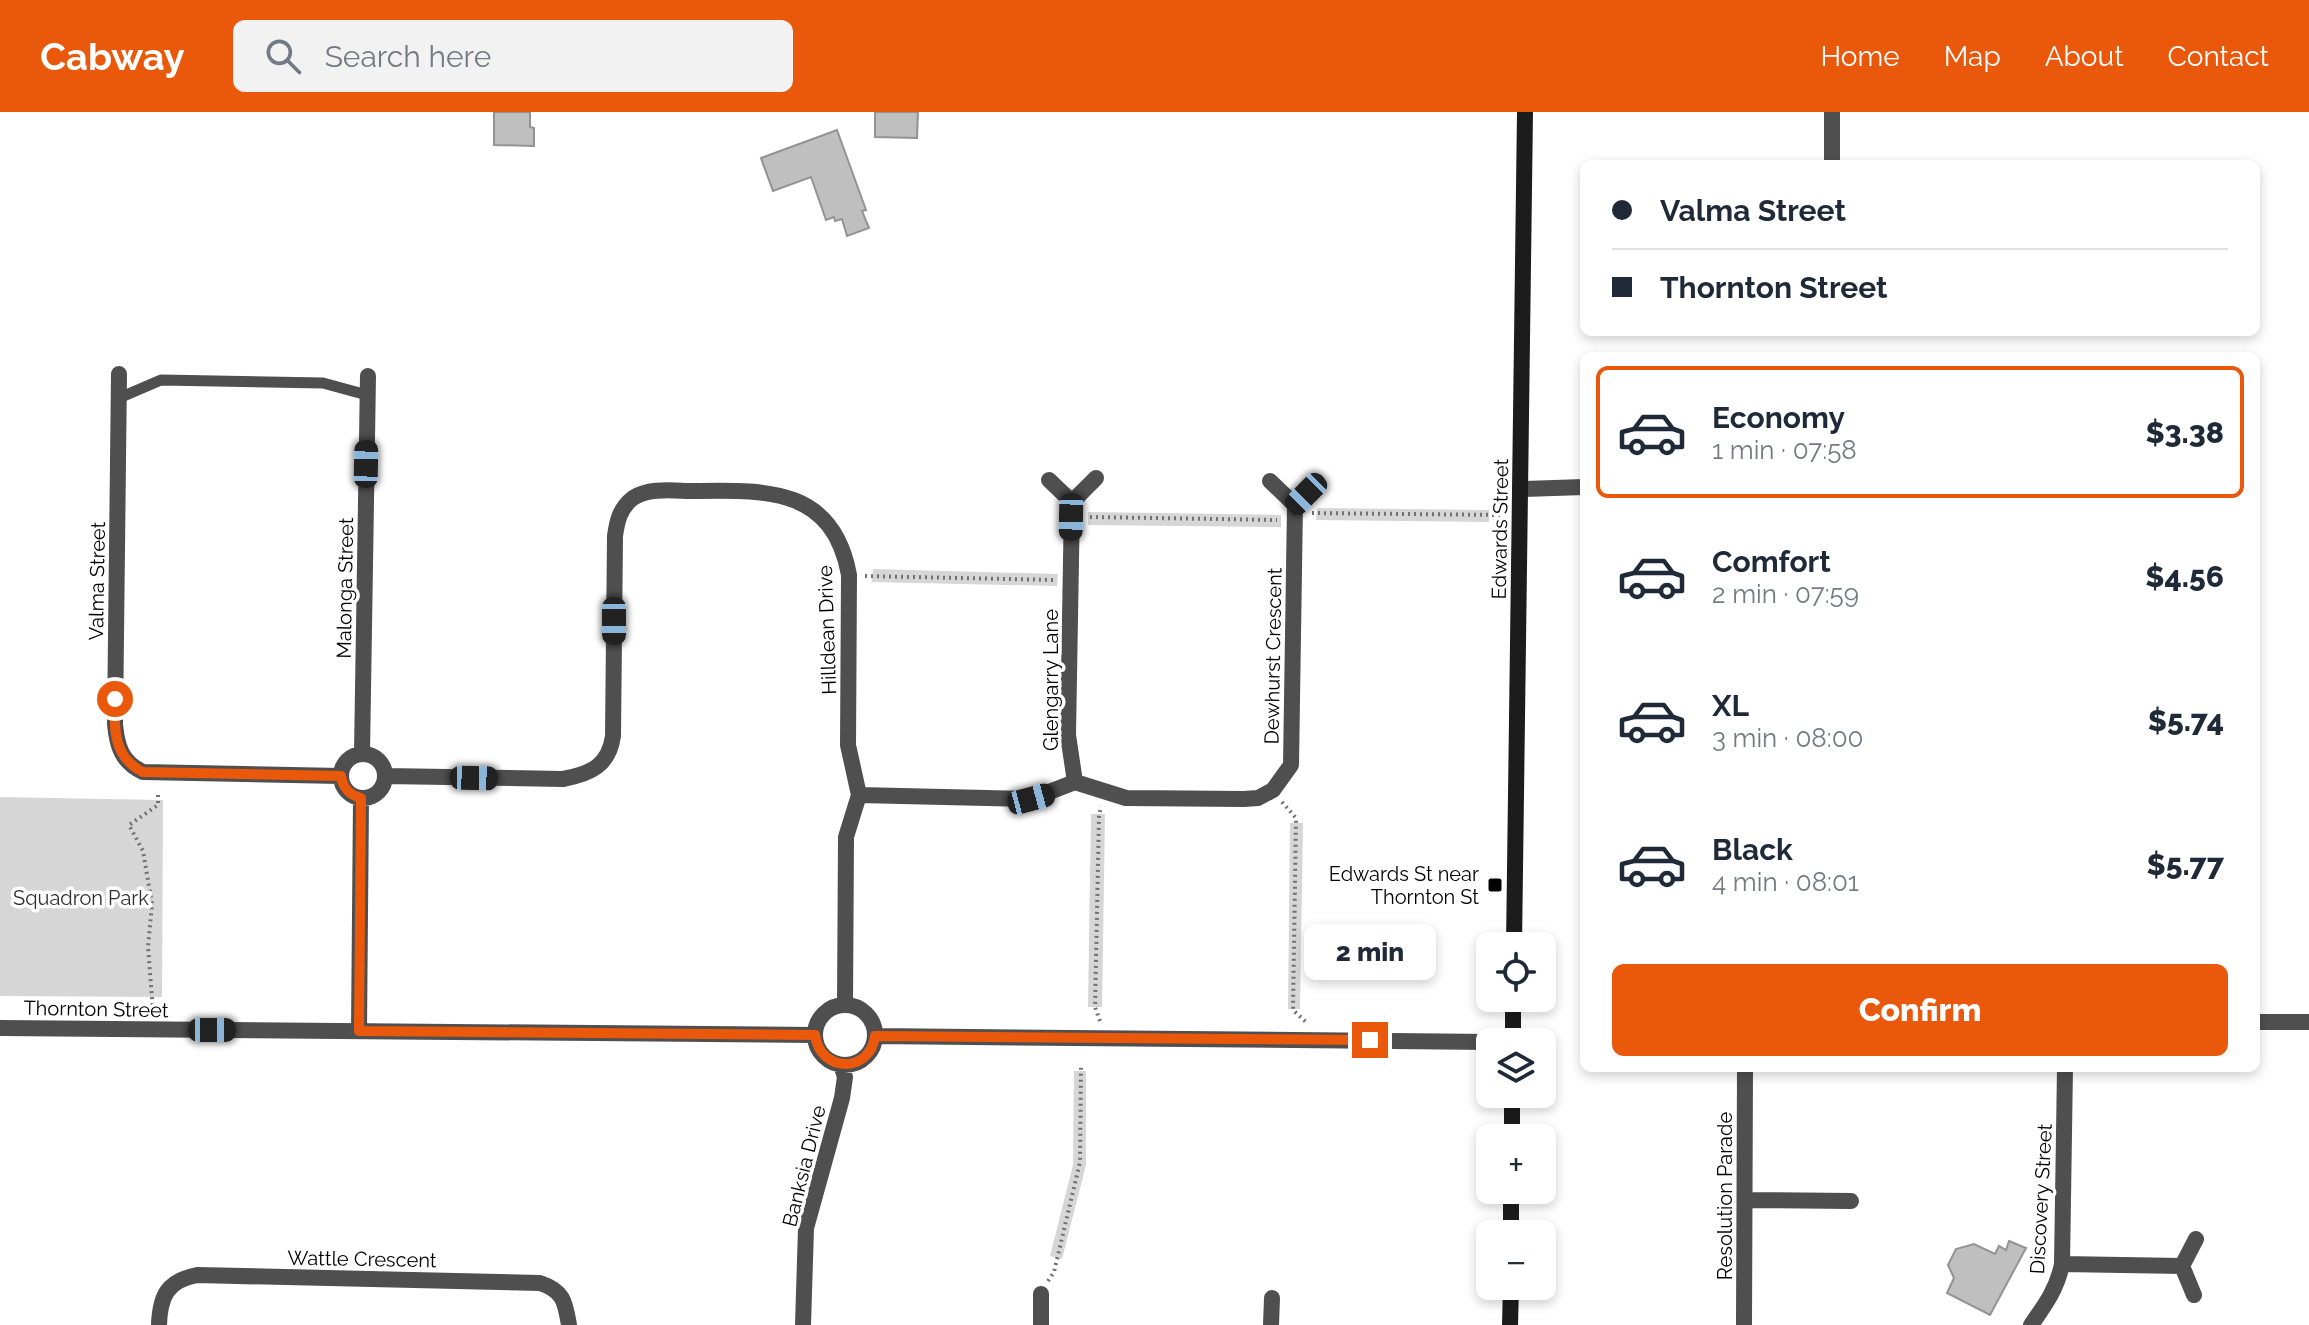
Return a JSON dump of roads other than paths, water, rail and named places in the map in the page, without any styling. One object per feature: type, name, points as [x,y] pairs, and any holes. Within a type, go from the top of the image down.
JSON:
[{"type":"main road","name":"Edwards Street","points":[[1514,932],[1525,112]]},
{"type":"main road","points":[[1510,1325],[1511,1300]]},
{"type":"street","points":[[1832,112],[1832,160]]},
{"type":"street","name":"Valma Street","points":[[119,374],[115,724],[120,752],[143,772],[341,776]]},
{"type":"street","name":"Malonga Street","points":[[362,753],[368,376]]},
{"type":"street","points":[[1049,480],[1072,502],[1096,478]]},
{"type":"street","points":[[1270,481],[1295,505],[1317,482]]},
{"type":"street","points":[[1521,489],[1580,487]]},
{"type":"street","name":"Hilldean Drive","points":[[385,776],[563,779],[582,776],[605,761],[613,736],[616,522],[623,509],[643,493],[745,490],[787,496],[816,513],[827,524],[844,551],[849,575],[848,745],[859,795],[846,837],[845,1005]]},
{"type":"street","name":"Glengarry Lane","points":[[1072,502],[1068,735],[1075,782]]},
{"type":"street","name":"Dewhurst Crescent","points":[[1075,782],[1126,798],[1244,799],[1258,798],[1273,790],[1286,775],[1292,755],[1295,505]]},
{"type":"street","points":[[362,753],[379,760],[385,776],[380,790],[361,798],[344,788],[341,776],[349,758],[362,753]]},
{"type":"street","points":[[859,795],[1031,799],[1075,782]]},
{"type":"street","points":[[359,1031],[361,798]]},
{"type":"street","points":[[845,1005],[870,1017],[875,1036],[874,1044],[865,1058],[858,1063],[841,1065],[825,1058],[816,1044],[815,1035],[816,1026],[827,1010],[845,1005]]},
{"type":"street","points":[[2260,1022],[2309,1022]]},
{"type":"street","name":"Thornton Street","points":[[0,1028],[815,1035]]},
{"type":"street","points":[[875,1036],[1476,1042]]},
{"type":"street","name":"Banksia Drive","points":[[803,1325],[806,1228],[842,1098],[845,1077],[841,1065]]},
{"type":"street","name":"Resolution Parade","points":[[1744,1325],[1745,1072]]},
{"type":"street","name":"Discovery Street","points":[[2031,1325],[2058,1283],[2062,1264],[2065,1072]]},
{"type":"street","points":[[1745,1200],[1851,1201]]},
{"type":"street","points":[[2194,1295],[2182,1266],[2196,1239]]},
{"type":"street","points":[[2062,1264],[2182,1266]]},
{"type":"street","name":"Wattle Crescent","points":[[159,1325],[163,1297],[183,1278],[197,1275],[540,1283],[555,1288],[564,1300],[569,1325]]},
{"type":"street","points":[[1041,1294],[1041,1325]]},
{"type":"street","points":[[1271,1325],[1272,1298]]},
{"type":"lane","points":[[119,398],[161,380],[323,383],[367,395]]},
{"type":"place","name":"Edwards St near Thornton St","points":[[1495,885]]},
{"type":"park label","name":"Squadron Park","points":[[81,898]]}]
